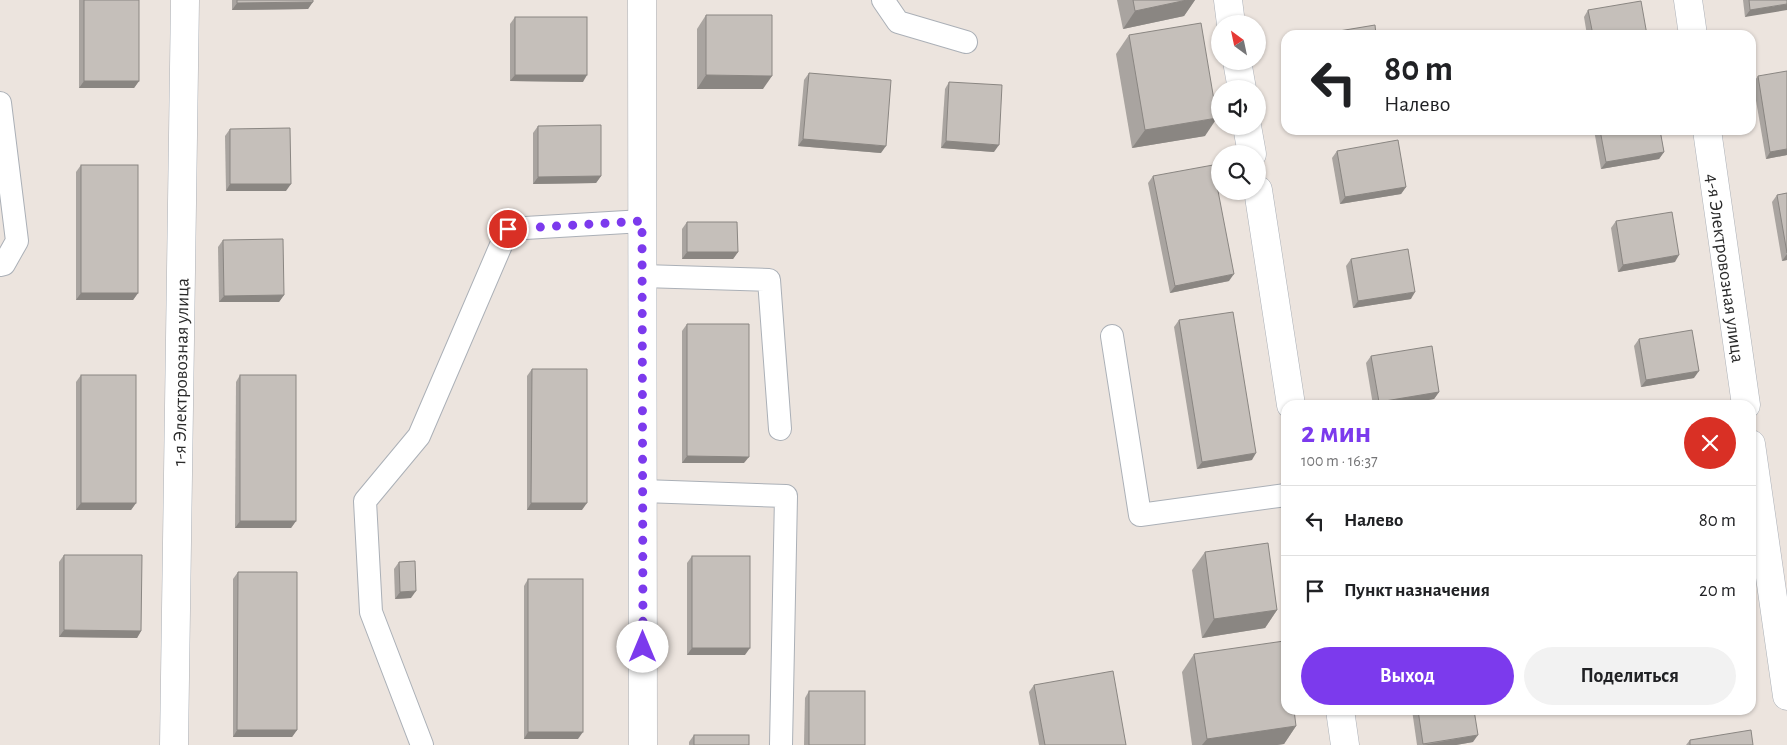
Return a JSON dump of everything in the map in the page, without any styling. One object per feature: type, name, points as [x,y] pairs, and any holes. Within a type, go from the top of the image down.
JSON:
[{"type":"street","name":"1-я Электровозная улица","points":[[174,745],[185,0]]},
{"type":"street","points":[[642,0],[643,745]]},
{"type":"street","points":[[1228,0],[1230,15]]},
{"type":"street","points":[[1688,0],[1692,30]]},
{"type":"street","name":"4-я Электровозная улица","points":[[1707,135],[1745,400]]},
{"type":"street","points":[[1260,200],[1291,400]]},
{"type":"street","points":[[1756,479],[1787,696]]},
{"type":"street","points":[[1341,715],[1345,745]]},
{"type":"lane","points":[[883,0],[898,22],[966,42]]},
{"type":"lane","points":[[0,103],[17,241],[4,264],[0,265]]},
{"type":"lane","points":[[422,745],[371,612],[365,501],[419,436],[508,229],[642,221]]},
{"type":"lane","points":[[643,276],[769,280],[780,429]]},
{"type":"lane","points":[[1112,336],[1140,515],[1281,496]]},
{"type":"lane","points":[[643,491],[786,496],[781,745]]},
{"type":"building","points":[[84,0],[139,0],[139,81],[84,81]]},
{"type":"building","points":[[237,0],[313,0],[313,2],[237,3]]},
{"type":"building","points":[[1133,0],[1187,0],[1135,11]]},
{"type":"building","points":[[1749,0],[1787,0],[1787,4],[1750,10]]},
{"type":"building","points":[[1641,1],[1646,30],[1592,30],[1588,10]]},
{"type":"building","points":[[706,15],[772,15],[772,76],[706,75]]},
{"type":"building","points":[[515,17],[587,17],[587,75],[515,75]]},
{"type":"building","points":[[1201,23],[1211,82],[1211,119],[1145,130],[1129,35]]},
{"type":"building","points":[[1375,25],[1376,30],[1345,30]]},
{"type":"building","points":[[1787,71],[1787,149],[1770,152],[1758,76]]},
{"type":"building","points":[[809,73],[891,80],[886,146],[803,139]]},
{"type":"building","points":[[949,82],[1002,85],[999,145],[946,141]]},
{"type":"building","points":[[601,125],[601,176],[538,177],[538,126]]},
{"type":"building","points":[[290,128],[291,184],[230,184],[230,129]]},
{"type":"building","points":[[1601,135],[1661,135],[1664,152],[1606,162]]},
{"type":"building","points":[[1398,140],[1406,187],[1345,197],[1337,151]]},
{"type":"building","points":[[81,165],[138,165],[138,293],[81,293]]},
{"type":"building","points":[[1211,165],[1211,200],[1220,200],[1234,274],[1175,286],[1153,176]]},
{"type":"building","points":[[1787,193],[1787,253],[1777,195]]},
{"type":"building","points":[[1672,212],[1679,255],[1623,265],[1616,221]]},
{"type":"building","points":[[687,222],[737,222],[738,252],[687,252]]},
{"type":"building","points":[[283,239],[284,295],[224,296],[223,240]]},
{"type":"building","points":[[1408,249],[1415,292],[1358,301],[1351,259]]},
{"type":"building","points":[[1233,312],[1256,453],[1202,462],[1179,320]]},
{"type":"building","points":[[687,324],[749,324],[749,457],[687,456]]},
{"type":"building","points":[[1692,330],[1699,371],[1646,380],[1639,339]]},
{"type":"building","points":[[1432,346],[1439,392],[1391,400],[1379,400],[1371,356]]},
{"type":"building","points":[[532,369],[587,369],[587,503],[531,503]]},
{"type":"building","points":[[81,375],[136,375],[136,503],[81,503]]},
{"type":"building","points":[[240,375],[296,375],[296,521],[240,521]]},
{"type":"building","points":[[1268,543],[1277,610],[1214,619],[1205,552]]},
{"type":"building","points":[[64,555],[142,555],[141,631],[64,630]]},
{"type":"building","points":[[692,556],[750,556],[750,648],[692,648]]},
{"type":"building","points":[[415,561],[416,591],[400,592],[399,562]]},
{"type":"building","points":[[238,572],[297,572],[297,730],[237,730]]},
{"type":"building","points":[[528,579],[583,579],[583,732],[528,732]]},
{"type":"building","points":[[1281,641],[1281,715],[1295,715],[1296,726],[1207,739],[1194,654]]},
{"type":"building","points":[[1113,671],[1126,745],[1045,745],[1034,685]]},
{"type":"building","points":[[809,691],[865,691],[865,745],[809,745]]},
{"type":"building","points":[[1419,715],[1475,715],[1478,735],[1423,744]]},
{"type":"building","points":[[1751,730],[1753,745],[1690,745],[1690,740]]},
{"type":"building","points":[[694,735],[749,735],[749,745],[694,745]]},
{"type":"route","points":[[508,229],[642,221],[643,647]]}]
